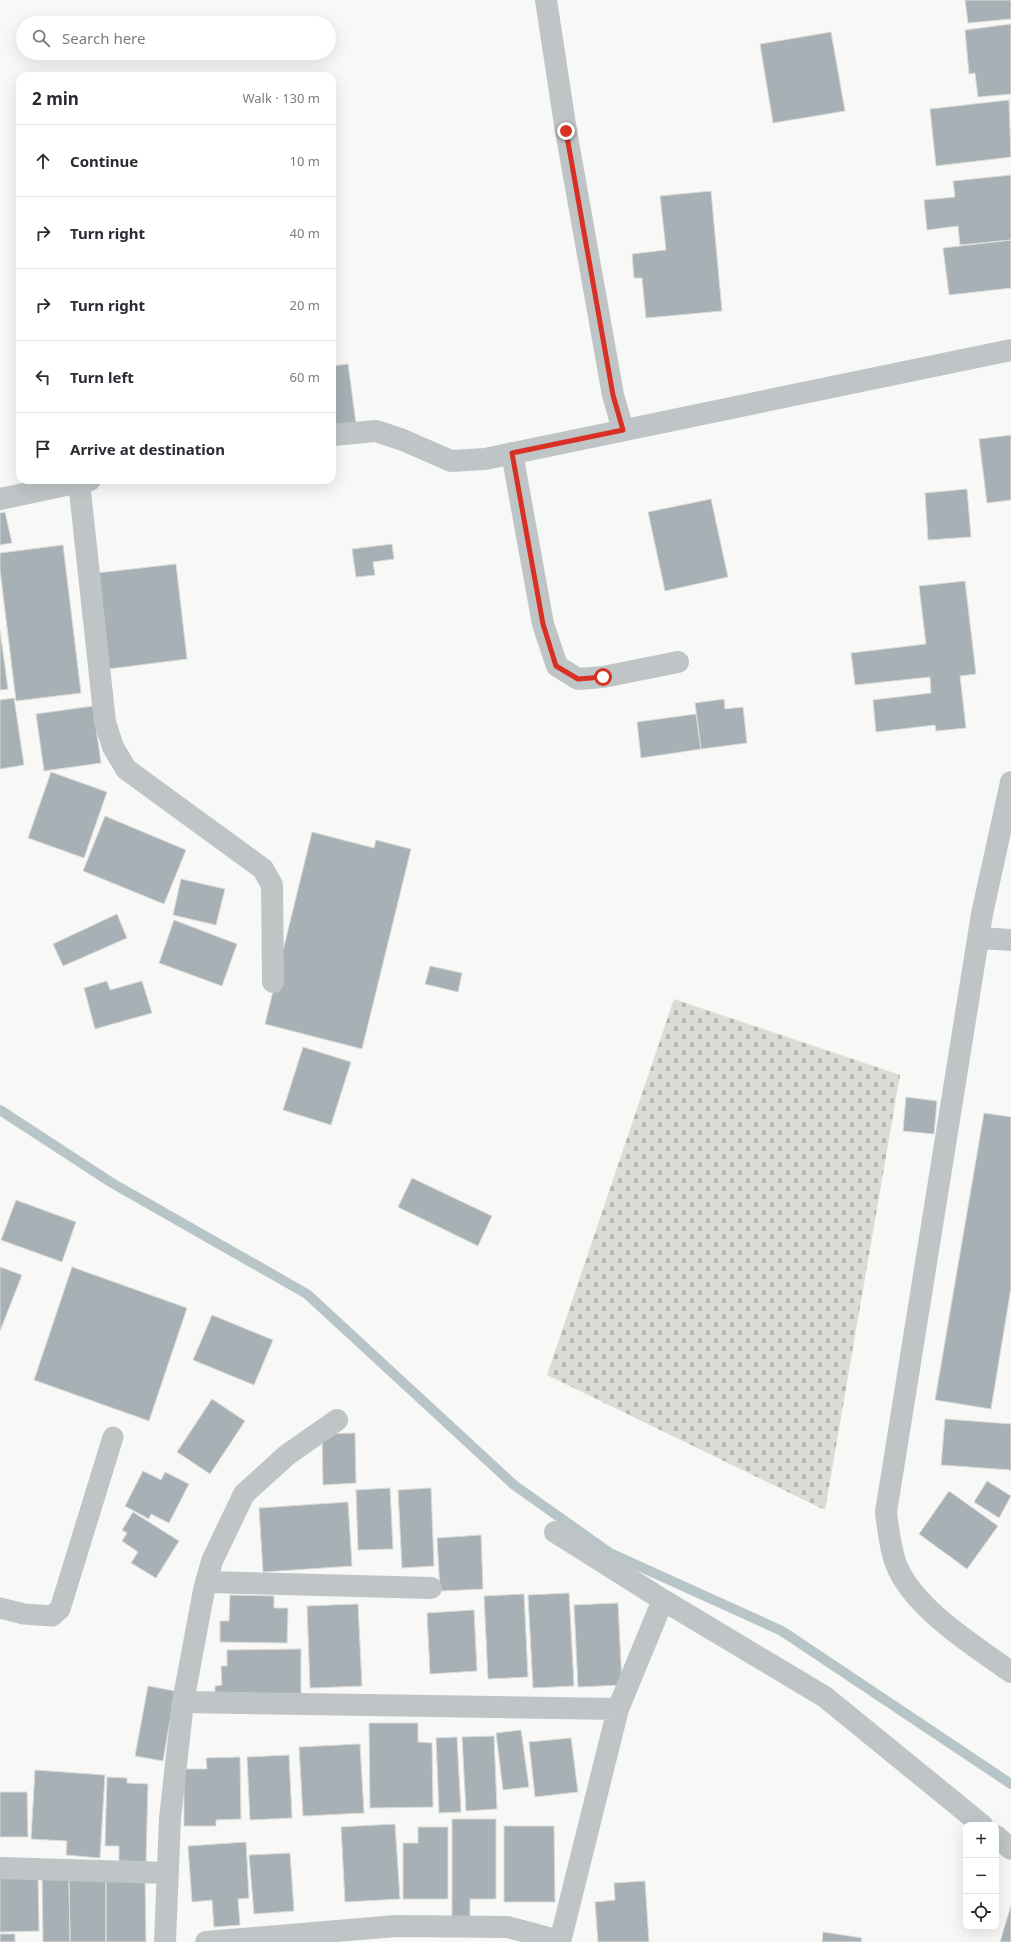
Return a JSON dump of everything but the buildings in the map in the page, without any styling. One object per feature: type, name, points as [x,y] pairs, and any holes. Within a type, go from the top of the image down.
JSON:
[{"type":"street","points":[[546,0],[566,131],[613,395],[623,430]]},
{"type":"street","points":[[336,435],[376,431],[403,440],[451,461],[485,459],[1011,350]]},
{"type":"street","points":[[512,453],[543,624],[556,666],[578,679],[603,677],[678,662]]},
{"type":"street","points":[[0,499],[70,484]]},
{"type":"street","points":[[84,484],[105,722],[113,747],[126,769],[263,869],[272,885],[273,982]]},
{"type":"street","points":[[1011,782],[979,938],[886,1512],[889,1535],[896,1564],[909,1589],[954,1631],[1011,1672]]},
{"type":"street","points":[[979,938],[1011,940]]},
{"type":"street","points":[[165,1942],[170,1818],[183,1702],[206,1582],[212,1561],[244,1494],[287,1455],[337,1420]]},
{"type":"street","points":[[555,1532],[663,1600],[825,1697],[978,1822]]},
{"type":"street","points":[[206,1582],[431,1588]]},
{"type":"street","points":[[206,1942],[240,1941],[396,1926],[508,1927],[560,1941],[618,1709],[663,1600]]},
{"type":"street","points":[[183,1702],[618,1709]]},
{"type":"street","points":[[999,1839],[1011,1849]]},
{"type":"street","points":[[0,1868],[168,1873]]},
{"type":"lane","points":[[0,1608],[24,1614],[52,1616],[60,1608],[113,1437]]},
{"type":"green space","points":[[674,999],[900,1075],[825,1510],[547,1375]]},
{"type":"waterway","points":[[0,1110],[112,1183],[307,1294],[514,1485],[610,1553],[782,1631],[1011,1784]]},
{"type":"route","points":[[566,131],[613,395],[623,430],[512,453],[543,624],[556,666],[578,679],[603,677]]}]
